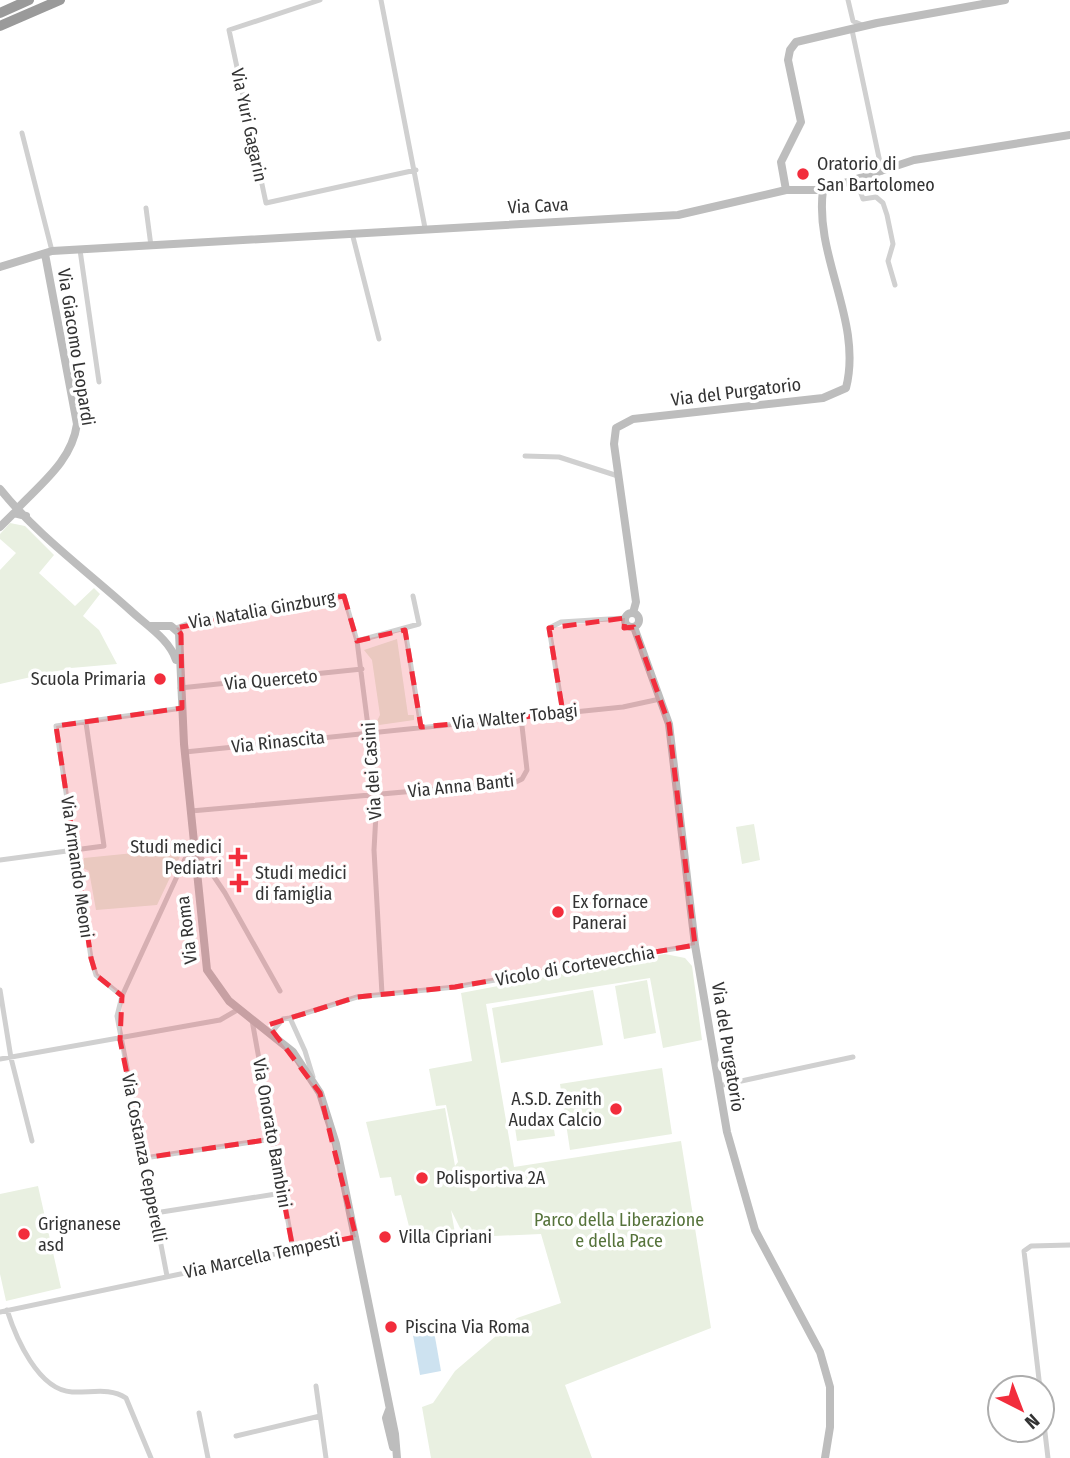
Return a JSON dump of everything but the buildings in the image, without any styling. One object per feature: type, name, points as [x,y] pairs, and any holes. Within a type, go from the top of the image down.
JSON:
[{"type":"highway","points":[[0,13],[29,0]]},
{"type":"highway","points":[[0,26],[60,0]]},
{"type":"street","name":"Via Yuri Gagarin","points":[[320,0],[229,30],[266,204],[416,170]]},
{"type":"street","points":[[381,0],[416,170],[425,228]]},
{"type":"street","points":[[848,0],[852,18],[867,26]]},
{"type":"street","points":[[786,190],[781,162],[801,122],[788,60],[790,50],[796,42],[1005,0]]},
{"type":"street","points":[[852,30],[882,172]]},
{"type":"street","points":[[22,134],[49,253]]},
{"type":"street","name":"Via Cava","points":[[0,267],[49,253],[80,250],[678,215],[786,190],[822,190],[914,160],[1070,135]]},
{"type":"street","points":[[856,179],[863,199],[876,197],[883,203],[893,244],[888,261],[895,285]]},
{"type":"street","name":"Via del Purgatorio","points":[[822,190],[824,223],[850,353],[846,388],[823,398],[624,422],[616,428],[614,436],[636,602],[633,613],[639,622],[634,627],[668,724],[695,945],[727,1132],[755,1230],[821,1352],[830,1387],[830,1427],[825,1458]]},
{"type":"street","points":[[146,208],[151,246]]},
{"type":"street","points":[[352,233],[379,339]]},
{"type":"street","points":[[80,250],[99,382]]},
{"type":"street","name":"Via Giacomo Leopardi","points":[[0,527],[63,461],[74,442],[77,424],[49,253]]},
{"type":"street","points":[[525,456],[559,457],[618,476]]},
{"type":"street","points":[[0,489],[15,511],[31,520],[160,638],[169,645],[178,641]]},
{"type":"street","name":"Via Natalia Ginzburg","points":[[176,628],[189,623],[334,595],[344,596],[357,641]]},
{"type":"street","points":[[357,641],[419,624],[412,596]]},
{"type":"street","points":[[563,713],[549,628],[561,622],[625,618],[633,613]]},
{"type":"street","points":[[625,618],[626,625],[634,627]]},
{"type":"street","points":[[149,626],[176,628]]},
{"type":"street","points":[[160,638],[164,628]]},
{"type":"street","name":"Via Roma","points":[[176,628],[185,752],[207,970],[220,992],[272,1032],[293,1052],[314,1080]]},
{"type":"street","points":[[405,630],[421,727]]},
{"type":"street","name":"Via dei Casini","points":[[357,641],[377,796],[374,849],[382,994]]},
{"type":"street","name":"Via Roma","points":[[169,645],[179,670]]},
{"type":"street","name":"Via Querceto","points":[[180,688],[362,669]]},
{"type":"street","name":"Via Walter Tobagi","points":[[370,732],[623,707],[660,699]]},
{"type":"street","points":[[0,860],[104,846],[86,723],[182,708]]},
{"type":"street","name":"Via Anna Banti","points":[[377,796],[522,779],[527,769],[521,717]]},
{"type":"street","name":"Via Armando Meoni","points":[[86,723],[56,726],[96,975],[122,996]]},
{"type":"street","name":"Via Rinascita","points":[[185,752],[370,732]]},
{"type":"street","points":[[191,811],[377,796]]},
{"type":"street","points":[[194,847],[232,904],[280,991]]},
{"type":"street","name":"Via Costanza Cepperelli","points":[[167,1276],[117,1016],[122,996],[185,859],[194,847]]},
{"type":"street","name":"Vicolo di Cortevecchia","points":[[382,994],[455,988],[695,945]]},
{"type":"street","points":[[0,990],[11,1058],[32,1141]]},
{"type":"street","points":[[272,1032],[282,1019],[322,1006],[382,994]]},
{"type":"street","points":[[0,1059],[120,1040],[220,1020],[239,1009]]},
{"type":"street","name":"Via Onorato Bambini","points":[[251,1017],[293,1249]]},
{"type":"street","name":"Via Roma","points":[[290,1018],[329,1116],[356,1237],[388,1410],[387,1428],[397,1457]]},
{"type":"street","points":[[718,1086],[853,1057]]},
{"type":"street","points":[[144,1158],[272,1139]]},
{"type":"street","points":[[155,1213],[282,1193]]},
{"type":"street","name":"Via Marcella Tempesti","points":[[3,1311],[356,1237]]},
{"type":"street","points":[[1038,1374],[1024,1256],[1026,1248],[1070,1245]]},
{"type":"street","points":[[3,1311],[21,1344],[50,1383],[60,1390],[117,1392],[125,1398],[151,1458]]},
{"type":"street","points":[[316,1386],[326,1458]]},
{"type":"street","points":[[199,1413],[208,1458]]},
{"type":"street","points":[[236,1436],[320,1416]]},
{"type":"highlighted area","points":[[344,596],[357,641],[405,630],[421,727],[563,713],[549,628],[625,618],[624,628],[634,627],[669,724],[695,945],[455,987],[357,997],[268,1025],[320,1093],[356,1237],[293,1249],[272,1139],[144,1158],[120,1040],[122,996],[96,975],[91,958],[56,726],[182,708],[181,634],[176,628]]},
{"type":"green space","points":[[10,523],[25,526],[54,555],[39,573],[75,606],[94,588],[100,594],[83,616],[99,630],[117,664],[71,668],[0,684],[0,570],[16,553],[0,539],[0,534]]},
{"type":"green space","points":[[397,639],[408,715],[414,715],[414,720],[379,725],[376,723],[380,715],[372,660],[364,650]]},
{"type":"green space","points":[[754,824],[760,860],[742,864],[736,827]]},
{"type":"green space","points":[[184,848],[157,905],[96,910],[89,871],[83,868],[84,858]]},
{"type":"green space","name":"Parco della Liberazione e della Pace","points":[[665,954],[685,958],[692,966],[702,1040],[663,1048],[650,978],[486,1004],[514,1167],[681,1141],[711,1328],[565,1385],[592,1458],[431,1458],[422,1407],[433,1403],[455,1371],[517,1318],[561,1303],[541,1234],[472,1237],[460,1228],[451,1210],[456,1239],[414,1246],[401,1195],[395,1196],[391,1177],[380,1178],[366,1122],[445,1108],[455,1166],[458,1162],[446,1105],[436,1106],[429,1069],[472,1061],[461,993]]},
{"type":"green space","points":[[647,980],[656,1033],[624,1039],[615,986]]},
{"type":"green space","points":[[593,990],[603,1045],[501,1063],[492,1008]]},
{"type":"green space","name":"A.S.D. Zenith Audax Calcio","points":[[662,1068],[672,1134],[570,1150],[560,1084]]},
{"type":"green space","points":[[552,1116],[555,1136],[517,1141],[514,1121]]},
{"type":"green space","name":"Grignanese asd","points":[[38,1186],[61,1288],[6,1301],[0,1274],[0,1194]]},
{"type":"water","points":[[432,1320],[441,1371],[420,1375],[411,1324]]},
{"type":"place","name":"Oratorio di San Bartolomeo","points":[[803,174]]},
{"type":"place","name":"Scuola Primaria","points":[[160,679]]},
{"type":"place","name":"Studi medici Pediatri","points":[[238,857]]},
{"type":"place","name":"Studi medici di famiglia","points":[[239,883]]},
{"type":"place","name":"Ex fornace Panerai","points":[[558,912]]},
{"type":"place","name":"A.S.D. Zenith Audax Calcio","points":[[616,1109]]},
{"type":"place","name":"Polisportiva 2A","points":[[422,1178]]},
{"type":"place","name":"Grignanese asd","points":[[24,1234]]},
{"type":"place","name":"Villa Cipriani","points":[[385,1237]]},
{"type":"place","name":"Piscina Via Roma","points":[[391,1327]]}]
